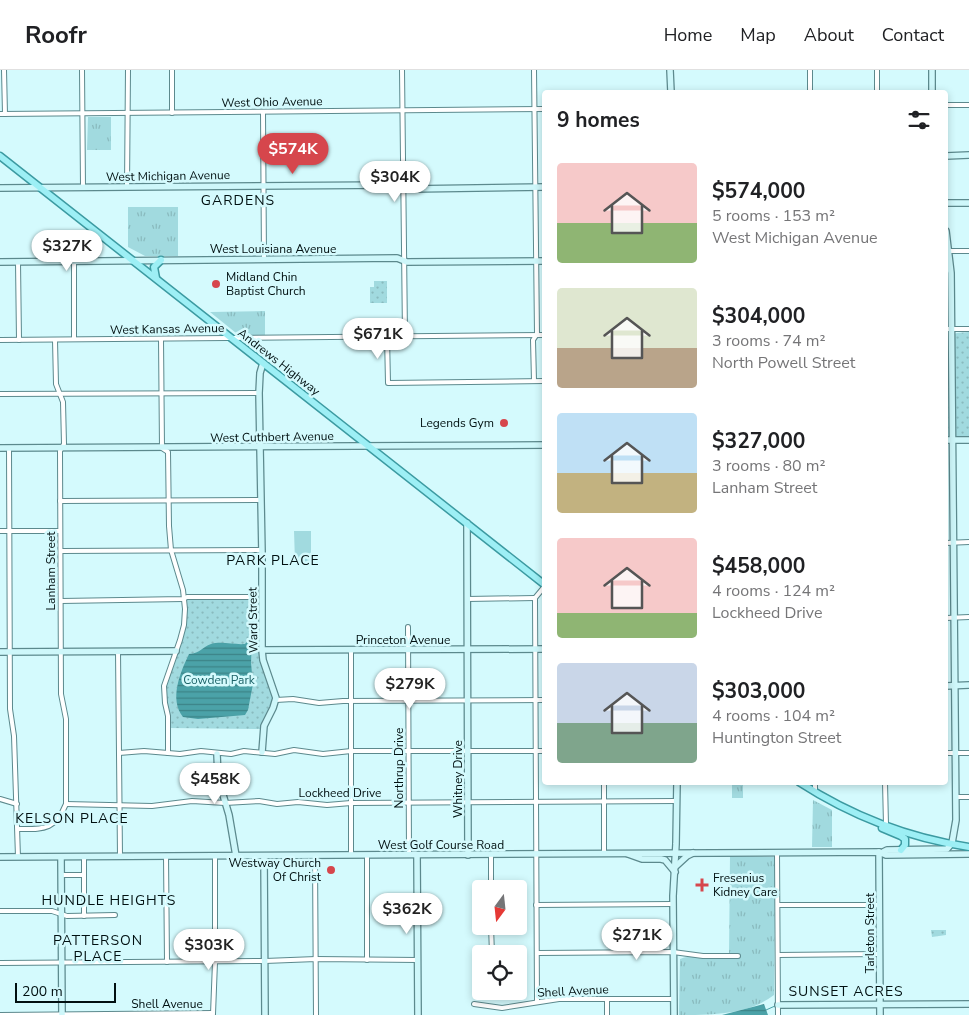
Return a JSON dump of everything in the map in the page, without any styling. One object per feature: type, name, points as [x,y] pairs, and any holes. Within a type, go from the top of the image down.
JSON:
[{"type":"main road","name":"Andrews Highway","points":[[0,156],[542,583]]},
{"type":"main road","points":[[156,278],[154,267],[161,260]]},
{"type":"main road","points":[[804,785],[866,818],[886,826],[932,840],[969,847]]},
{"type":"main road","points":[[866,818],[883,829],[905,839],[906,844],[901,850]]},
{"type":"street","points":[[2,114],[4,70]]},
{"type":"street","points":[[82,70],[83,187]]},
{"type":"street","points":[[127,187],[128,70]]},
{"type":"street","points":[[172,70],[172,113]]},
{"type":"street","points":[[402,70],[405,336]]},
{"type":"street","points":[[534,70],[536,261],[536,335],[533,340],[534,381]]},
{"type":"street","points":[[670,70],[671,90]]},
{"type":"street","points":[[810,70],[810,90]]},
{"type":"street","points":[[877,70],[877,90]]},
{"type":"street","points":[[932,70],[932,90]]},
{"type":"street","points":[[948,105],[969,105]]},
{"type":"street","name":"West Ohio Avenue","points":[[2,114],[542,109]]},
{"type":"street","points":[[263,112],[264,260]]},
{"type":"street","points":[[948,156],[969,155]]},
{"type":"street","name":"West Michigan Avenue","points":[[0,188],[392,185],[410,189],[542,187]]},
{"type":"street","points":[[948,203],[969,203]]},
{"type":"street","points":[[952,844],[956,820],[956,797],[954,618],[950,543],[948,251],[969,251]]},
{"type":"street","name":"West Louisiana Avenue","points":[[0,262],[397,258],[404,261],[542,261]]},
{"type":"street","points":[[18,262],[19,340]]},
{"type":"street","points":[[74,262],[74,340]]},
{"type":"street","points":[[949,329],[969,329]]},
{"type":"street","name":"West Kansas Avenue","points":[[0,340],[542,335]]},
{"type":"street","points":[[388,336],[388,383],[542,381]]},
{"type":"street","points":[[161,339],[162,448],[168,452],[170,550],[183,590],[185,609],[184,625],[164,686],[164,703],[168,716],[168,753]]},
{"type":"street","name":"Lanham Street","points":[[55,340],[56,384],[63,402],[64,444],[60,452],[60,531],[61,694],[66,719],[66,804]]},
{"type":"street","name":"Ward Street","points":[[263,364],[260,373],[259,393],[262,650],[276,700]]},
{"type":"street","points":[[0,394],[259,393]]},
{"type":"street","points":[[949,440],[969,440]]},
{"type":"street","name":"West Cuthbert Avenue","points":[[0,448],[542,445]]},
{"type":"street","points":[[9,448],[10,711],[14,736],[18,857]]},
{"type":"street","points":[[60,502],[261,500]]},
{"type":"street","name":"Whitney Drive","points":[[467,523],[468,855]]},
{"type":"street","points":[[0,531],[60,531]]},
{"type":"street","points":[[950,543],[969,542]]},
{"type":"street","points":[[61,551],[262,550]]},
{"type":"street","points":[[537,1002],[535,598],[542,589]]},
{"type":"street","points":[[61,601],[254,597]]},
{"type":"street","points":[[467,598],[535,598]]},
{"type":"street","points":[[948,618],[969,617]]},
{"type":"street","name":"Northrup Drive","points":[[408,627],[410,855]]},
{"type":"street","name":"Princeton Avenue","points":[[262,650],[542,649]]},
{"type":"street","points":[[351,650],[351,855]]},
{"type":"street","points":[[118,651],[120,856]]},
{"type":"street","points":[[0,652],[176,651]]},
{"type":"street","points":[[948,686],[969,686]]},
{"type":"street","points":[[262,752],[264,726],[276,700],[294,699],[319,703],[409,700],[542,700]]},
{"type":"street","points":[[119,753],[201,751],[217,754],[244,752],[275,754],[294,750],[323,754],[351,751],[542,751]]},
{"type":"street","points":[[948,753],[969,753]]},
{"type":"street","points":[[217,754],[218,778],[232,829],[236,856]]},
{"type":"street","points":[[604,785],[604,853]]},
{"type":"street","points":[[674,1015],[673,904],[677,785]]},
{"type":"street","points":[[815,785],[815,792]]},
{"type":"street","points":[[885,785],[886,826]]},
{"type":"street","points":[[956,797],[969,797]]},
{"type":"street","points":[[0,799],[17,804]]},
{"type":"street","name":"Lockheed Drive","points":[[66,804],[152,806],[192,800],[225,803],[253,801],[277,804],[298,802],[327,805],[409,802],[677,801]]},
{"type":"street","points":[[18,829],[48,828],[61,817],[66,804]]},
{"type":"street","name":"West Golf Course Road","points":[[0,857],[881,852],[887,850],[944,850],[952,844]]},
{"type":"street","points":[[675,869],[687,856],[695,852]]},
{"type":"street","points":[[777,852],[778,1015]]},
{"type":"street","name":"West Golf Course Road","points":[[881,852],[886,855],[969,854]]},
{"type":"street","name":"Tarleton Street","points":[[880,1015],[881,852]]},
{"type":"street","points":[[623,853],[642,859],[665,860],[675,869]]},
{"type":"street","points":[[491,854],[491,880]]},
{"type":"street","points":[[367,855],[367,960]]},
{"type":"street","points":[[417,855],[418,1015]]},
{"type":"street","points":[[166,856],[166,962]]},
{"type":"street","points":[[213,1014],[215,856]]},
{"type":"street","points":[[264,856],[265,1015]]},
{"type":"street","points":[[315,856],[316,1015]]},
{"type":"street","points":[[61,857],[62,1015]]},
{"type":"street","points":[[84,857],[84,916]]},
{"type":"street","points":[[61,875],[84,875]]},
{"type":"street","points":[[536,905],[673,904]]},
{"type":"street","points":[[778,906],[880,905]]},
{"type":"street","points":[[0,912],[52,911],[84,916],[116,915]]},
{"type":"street","points":[[536,952],[673,952],[703,956],[738,956]]},
{"type":"street","points":[[778,955],[880,954]]},
{"type":"street","points":[[0,963],[265,962],[316,959],[418,960]]},
{"type":"street","name":"Shell Avenue","points":[[474,1004],[502,1008],[559,999],[674,999]]},
{"type":"street","points":[[607,999],[607,1015]]},
{"type":"street","points":[[778,1004],[969,1004]]},
{"type":"street","name":"Shell Avenue","points":[[0,1014],[213,1014]]},
{"type":"green space","points":[[88,117],[111,117],[111,150],[87,150]]},
{"type":"green space","points":[[128,207],[178,207],[178,256],[145,256],[128,247]]},
{"type":"green space","points":[[374,281],[387,281],[387,303],[370,303],[370,287],[374,287]]},
{"type":"green space","points":[[265,311],[265,335],[243,335],[236,333],[210,312]]},
{"type":"green space","points":[[969,332],[969,438],[948,438],[948,388],[955,388],[954,334]]},
{"type":"green space","points":[[294,531],[311,531],[311,562],[295,562]]},
{"type":"green space","name":"Cowden Park","points":[[187,598],[262,598],[262,645],[275,695],[263,729],[169,728],[165,688],[184,633]]},
{"type":"green space","points":[[732,785],[743,785],[743,798],[732,798]]},
{"type":"green space","points":[[813,800],[832,810],[832,847],[812,847]]},
{"type":"green space","points":[[730,856],[775,857],[774,995],[753,1007],[741,1010],[717,1014],[679,1015],[680,959],[696,956],[729,957]]},
{"type":"green space","points":[[931,930],[946,930],[946,935],[932,937]]},
{"type":"shaded area","points":[[252,635],[251,663],[253,684],[248,710],[245,715],[198,719],[183,717],[179,710],[176,694],[179,678],[189,654],[215,643],[245,644]]},
{"type":"shaded area","points":[[764,1004],[768,1015],[722,1015]]},
{"type":"waterway","points":[[766,1010],[775,1006]]},
{"type":"place","name":"Midland Chin Baptist Church","points":[[216,284]]},
{"type":"place","name":"Legends Gym","points":[[504,423]]},
{"type":"place","name":"Westway Church Of Christ","points":[[331,870]]},
{"type":"place","name":"Fresenius Kidney Care","points":[[702,885]]},
{"type":"district","name":"GARDENS","points":[[238,200]]},
{"type":"district","name":"PARK PLACE","points":[[273,560]]},
{"type":"district","name":"KELSON PLACE","points":[[72,818]]},
{"type":"district","name":"HUNDLE HEIGHTS","points":[[109,900]]},
{"type":"district","name":"PATTERSON PLACE","points":[[98,948]]},
{"type":"district","name":"SUNSET ACRES","points":[[846,991]]}]
